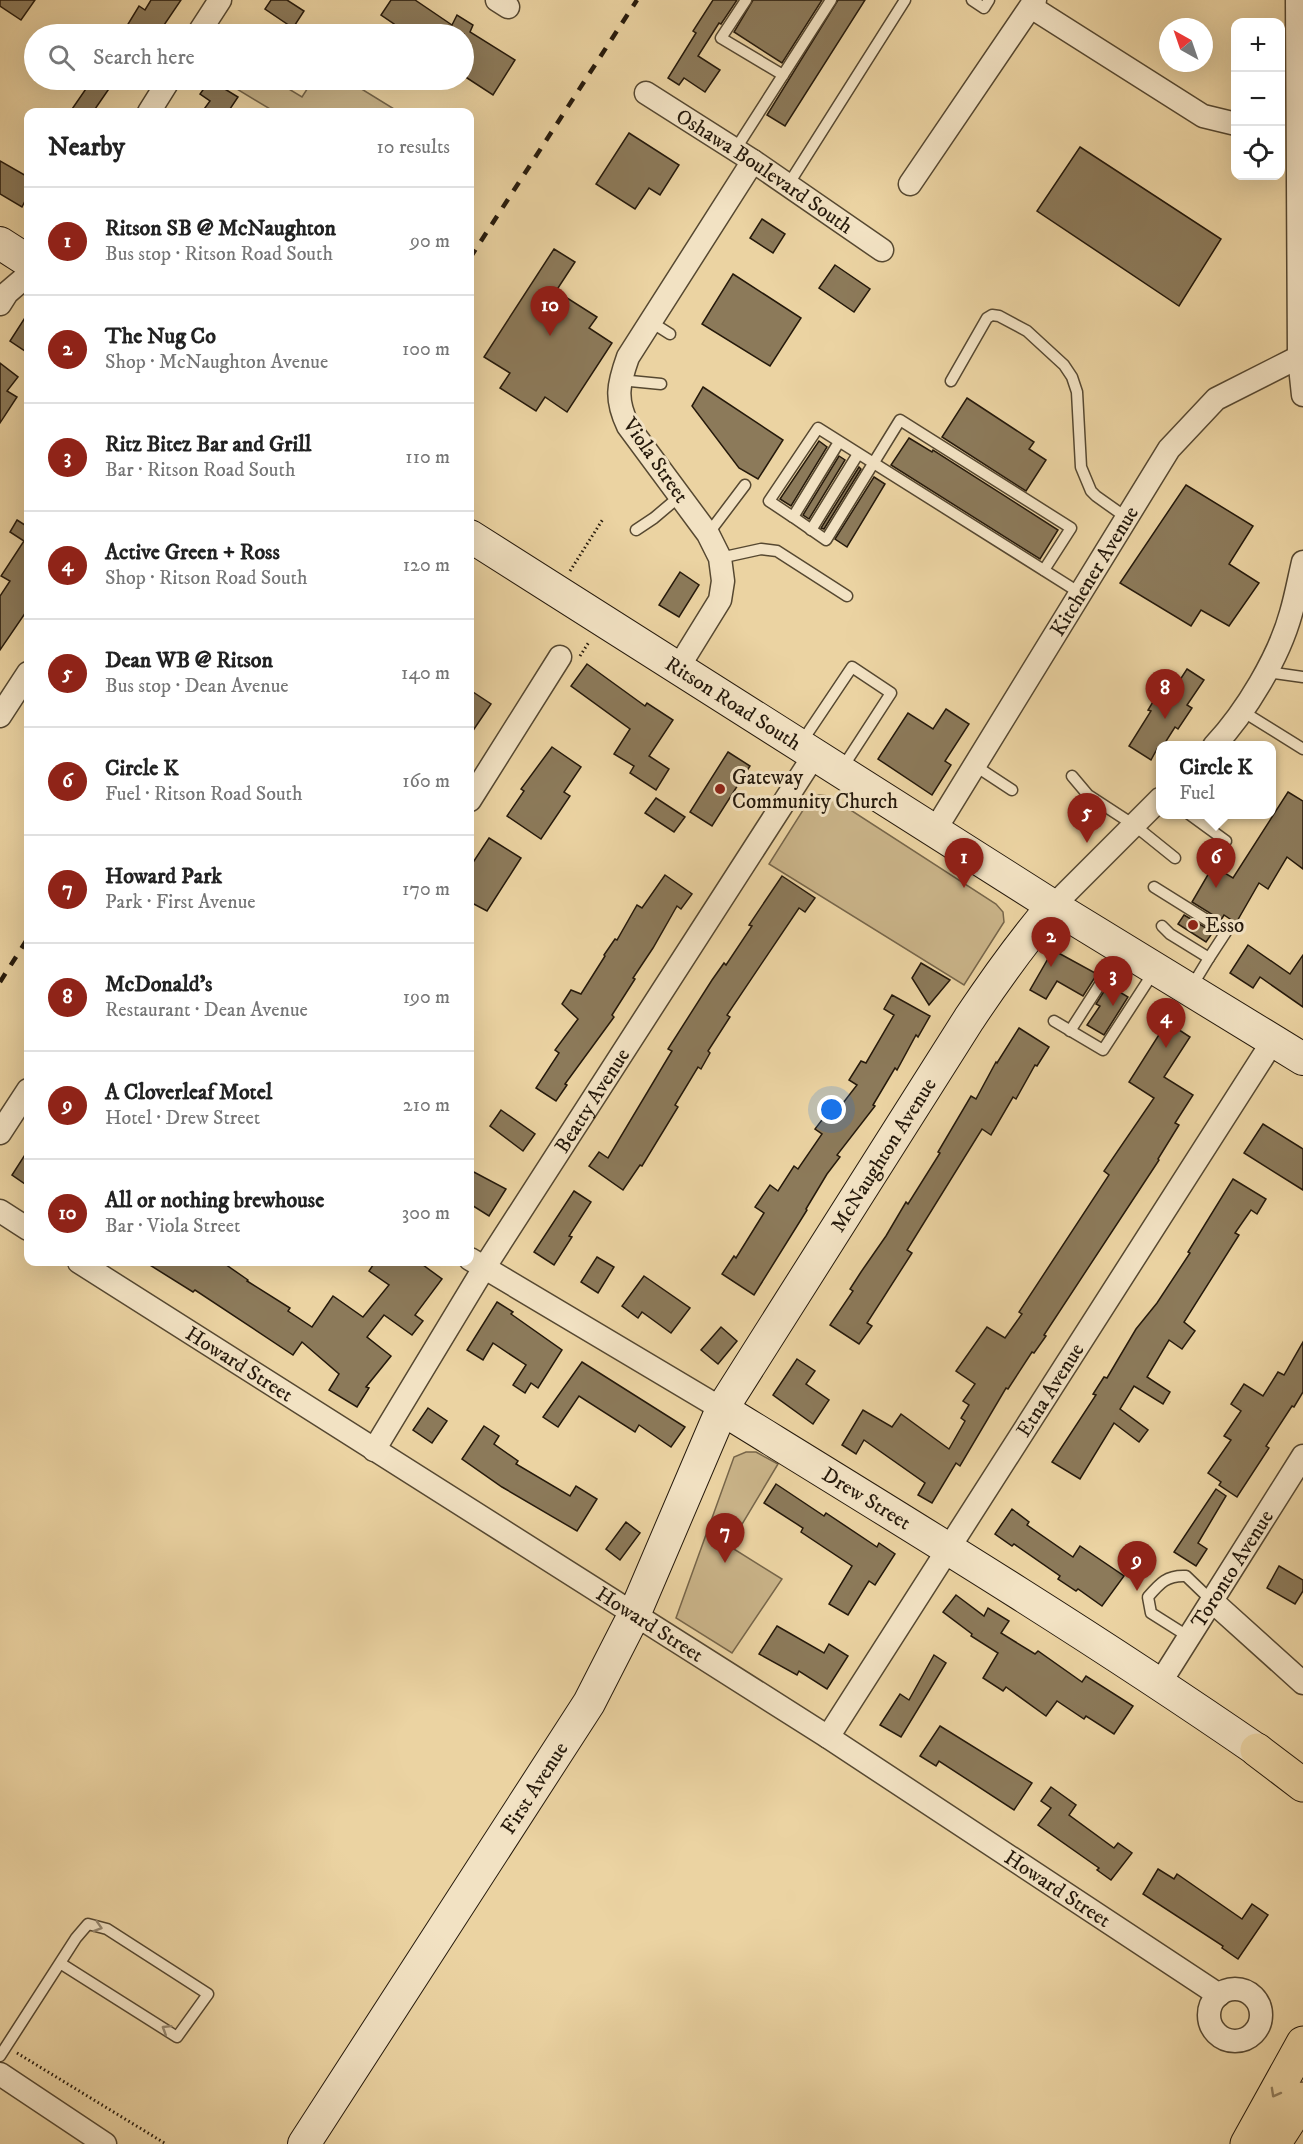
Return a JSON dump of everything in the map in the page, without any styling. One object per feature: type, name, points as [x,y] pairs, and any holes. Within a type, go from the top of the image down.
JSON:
[{"type":"highway","points":[[1257,1750],[1303,1770]]},
{"type":"highway","points":[[1257,1750],[1303,1785]]},
{"type":"highway","points":[[1247,2144],[1303,2043]]},
{"type":"highway","points":[[1274,2144],[1303,2099]]},
{"type":"main road","points":[[0,243],[24,258]]},
{"type":"main road","name":"Ritson Road South","points":[[474,539],[1053,906],[1303,1059]]},
{"type":"main road","name":"McNaughton Avenue","points":[[722,1409],[980,1002],[1022,942],[1053,906]]},
{"type":"main road","name":"Drew Street","points":[[722,1409],[950,1549],[1160,1683],[1257,1750]]},
{"type":"main road","name":"First Avenue","points":[[304,2144],[589,1703],[634,1615],[722,1409]]},
{"type":"street","points":[[204,24],[220,0]]},
{"type":"street","points":[[1297,0],[1289,135],[1299,357],[1303,395]]},
{"type":"street","points":[[910,184],[1033,4],[1203,116],[1231,123]]},
{"type":"street","points":[[151,108],[163,90]]},
{"type":"street","name":"Oshawa Boulevard South","points":[[646,93],[788,185],[882,250]]},
{"type":"street","name":"Viola Street","points":[[678,668],[720,600],[723,581],[720,558],[708,534],[628,426],[618,396],[620,380],[628,357],[661,328],[744,156]]},
{"type":"street","points":[[0,304],[7,293],[24,278]]},
{"type":"street","name":"Kitchener Avenue","points":[[935,830],[1169,449],[1216,399],[1299,357]]},
{"type":"street","points":[[1218,741],[1242,711],[1267,672],[1291,614],[1303,562]]},
{"type":"street","points":[[474,794],[564,657]]},
{"type":"street","points":[[0,716],[24,679]]},
{"type":"street","name":"Beatty Avenue","points":[[374,1450],[477,1263],[818,756]]},
{"type":"street","points":[[1053,906],[1156,804]]},
{"type":"street","name":"Etna Avenue","points":[[828,1737],[1273,1041]]},
{"type":"street","points":[[0,1133],[24,1096]]},
{"type":"street","points":[[0,1211],[24,1226]]},
{"type":"street","name":"Drew Street","points":[[477,1263],[722,1409]]},
{"type":"street","name":"Howard Street","points":[[85,1266],[828,1737],[1218,1995]]},
{"type":"street","name":"Toronto Avenue","points":[[1160,1683],[1303,1455]]},
{"type":"street","points":[[1212,1601],[1303,1683]]},
{"type":"street","points":[[0,2074],[105,2144]]},
{"type":"lane","points":[[746,0],[722,38],[783,75]]},
{"type":"lane","points":[[744,156],[783,75],[831,0]]},
{"type":"lane","points":[[788,185],[905,0]]},
{"type":"lane","points":[[972,0],[984,8],[988,0]]},
{"type":"lane","points":[[951,381],[987,318],[992,315],[999,316],[1027,332],[1064,365],[1072,377],[1077,392],[1081,467],[1091,491],[1127,518]]},
{"type":"lane","points":[[620,380],[661,384]]},
{"type":"lane","points":[[1044,570],[1071,528],[900,420],[872,463],[826,540],[769,501],[818,429],[872,463],[1044,570],[1080,593]]},
{"type":"lane","points":[[793,517],[839,442]]},
{"type":"lane","points":[[811,530],[858,454]]},
{"type":"lane","points":[[708,534],[745,485]]},
{"type":"lane","points":[[636,530],[680,496]]},
{"type":"lane","points":[[720,558],[761,549],[777,551],[847,596]]},
{"type":"lane","points":[[852,667],[891,693],[818,756],[852,667]]},
{"type":"lane","points":[[1267,672],[1303,677]]},
{"type":"lane","points":[[1242,711],[1303,749]]},
{"type":"lane","points":[[974,765],[1012,790]]},
{"type":"lane","points":[[1072,776],[1088,795],[1134,825],[1175,858]]},
{"type":"lane","points":[[1196,819],[1226,841]]},
{"type":"lane","points":[[1154,887],[1226,932],[1191,989]]},
{"type":"lane","points":[[1162,926],[1170,934],[1209,958]]},
{"type":"lane","points":[[1070,1031],[1123,948]]},
{"type":"lane","points":[[1054,1021],[1103,1050],[1156,968]]},
{"type":"lane","points":[[1189,1637],[1151,1613],[1148,1598],[1161,1581],[1174,1575],[1186,1576],[1212,1601]]},
{"type":"lane","points":[[3,2051],[76,1938],[88,1924],[107,1929],[208,1994],[177,2037],[60,1963]]},
{"type":"path","points":[[570,571],[603,519]]},
{"type":"path","points":[[564,657],[590,640]]},
{"type":"path","points":[[3,2051],[166,2144]]},
{"type":"shaded area","points":[[239,90],[290,90],[302,97],[307,90],[363,90],[392,108],[268,108]]},
{"type":"shaded area","points":[[818,795],[829,796],[996,904],[1003,912],[1004,922],[964,985],[769,864],[810,799]]},
{"type":"shaded area","points":[[746,1452],[756,1452],[778,1464],[729,1546],[782,1579],[732,1653],[676,1618],[734,1457]]},
{"type":"building","points":[[0,0],[35,0],[21,20],[0,6]]},
{"type":"building","points":[[151,0],[181,0],[165,24],[128,24],[139,6],[145,10]]},
{"type":"building","points":[[271,0],[287,0],[304,11],[296,24],[287,24],[265,9]]},
{"type":"building","points":[[391,0],[415,0],[451,24],[394,24],[381,15]]},
{"type":"building","points":[[713,0],[737,0],[698,56],[720,70],[705,92],[684,78],[679,85],[668,78],[696,33],[693,31]]},
{"type":"building","points":[[753,0],[822,0],[782,63],[734,32]]},
{"type":"building","points":[[838,0],[865,0],[785,126],[767,115]]},
{"type":"building","points":[[457,15],[471,24],[452,24]]},
{"type":"building","points":[[474,34],[515,60],[493,95],[474,83]]},
{"type":"building","points":[[85,90],[108,90],[96,108],[73,108]]},
{"type":"building","points":[[203,90],[226,90],[238,97],[231,108],[205,108],[210,101],[200,94]]},
{"type":"building","points":[[629,133],[679,165],[660,195],[649,188],[635,209],[596,184]]},
{"type":"building","points":[[1080,147],[1221,239],[1179,306],[1037,211]]},
{"type":"building","points":[[0,161],[24,175],[24,203],[22,207],[0,194]]},
{"type":"building","points":[[762,219],[785,234],[773,253],[750,238]]},
{"type":"building","points":[[554,249],[575,262],[556,291],[597,317],[589,328],[612,343],[567,412],[545,397],[536,411],[500,388],[510,373],[484,357]]},
{"type":"building","points":[[835,265],[870,289],[854,312],[819,288]]},
{"type":"building","points":[[733,274],[801,318],[770,366],[702,324]]},
{"type":"building","points":[[24,319],[24,350],[10,341]]},
{"type":"building","points":[[0,363],[18,377],[7,391],[17,397],[0,423]]},
{"type":"building","points":[[703,387],[783,440],[758,479],[739,468],[692,406]]},
{"type":"building","points":[[967,398],[1034,442],[1029,449],[1046,460],[1026,491],[942,437]]},
{"type":"building","points":[[909,438],[932,452],[933,450],[1058,530],[1040,559],[891,465]]},
{"type":"building","points":[[819,441],[827,447],[791,506],[780,499]]},
{"type":"building","points":[[839,456],[845,460],[809,519],[803,515]]},
{"type":"building","points":[[859,467],[861,469],[824,529],[821,528]]},
{"type":"building","points":[[874,477],[885,484],[847,547],[835,539]]},
{"type":"building","points":[[1186,485],[1253,526],[1229,564],[1259,583],[1229,626],[1201,610],[1191,626],[1120,583]]},
{"type":"building","points":[[17,520],[24,524],[24,541],[10,532]]},
{"type":"building","points":[[24,541],[24,615],[0,650],[0,596],[10,581],[1,576]]},
{"type":"building","points":[[680,572],[699,585],[679,617],[659,605]]},
{"type":"building","points":[[587,664],[645,706],[647,703],[673,720],[649,756],[669,769],[656,790],[630,773],[634,766],[614,754],[630,729],[571,686]]},
{"type":"building","points":[[1187,669],[1204,680],[1187,705],[1192,708],[1178,729],[1175,727],[1166,741],[1156,741],[1156,751],[1151,760],[1129,746],[1151,711],[1148,710],[1168,677],[1178,683]]},
{"type":"building","points":[[474,693],[491,704],[474,729]]},
{"type":"building","points":[[946,709],[969,724],[945,761],[951,765],[932,795],[878,759],[908,713],[933,729]]},
{"type":"building","points":[[552,747],[581,767],[564,792],[570,796],[541,839],[507,816],[524,791],[521,789]]},
{"type":"building","name":"Gateway Community Church","points":[[728,752],[750,766],[712,826],[690,812]]},
{"type":"building","points":[[1288,792],[1303,801],[1303,869],[1287,857],[1268,889],[1259,883],[1236,923],[1224,915],[1221,920],[1192,902],[1213,866],[1233,878],[1271,819],[1276,819],[1276,811]]},
{"type":"building","points":[[656,798],[685,817],[674,832],[645,813]]},
{"type":"building","points":[[489,838],[521,858],[487,911],[474,904],[474,861]]},
{"type":"building","points":[[665,875],[692,894],[681,909],[677,906],[612,1015],[614,1017],[565,1084],[567,1085],[556,1101],[536,1088],[559,1053],[555,1050],[578,1019],[562,1004],[571,990],[581,994],[637,905],[642,908]]},
{"type":"building","points":[[782,876],[815,898],[805,912],[799,908],[727,1015],[730,1017],[708,1051],[710,1053],[701,1069],[698,1067],[675,1105],[678,1107],[642,1166],[640,1165],[623,1190],[589,1166],[599,1152],[608,1158],[672,1051],[668,1049],[712,980],[724,963],[726,965],[752,926],[749,925]]},
{"type":"building","points":[[1184,915],[1213,932],[1206,942],[1178,924]]},
{"type":"building","points":[[1248,945],[1290,974],[1303,955],[1303,1007],[1260,977],[1253,988],[1230,973]]},
{"type":"building","points":[[1053,950],[1097,974],[1083,996],[1057,981],[1046,999],[1030,990]]},
{"type":"building","points":[[921,963],[950,980],[929,1005],[912,978]]},
{"type":"building","points":[[1108,985],[1128,997],[1104,1035],[1087,1025],[1100,1006],[1096,1004]]},
{"type":"building","points":[[892,995],[930,1016],[918,1037],[916,1035],[897,1070],[895,1068],[873,1105],[875,1106],[837,1155],[840,1157],[827,1174],[754,1295],[722,1274],[734,1256],[736,1258],[764,1213],[755,1207],[770,1185],[778,1191],[794,1166],[798,1169],[822,1134],[815,1129],[828,1112],[833,1116],[857,1085],[849,1080],[861,1061],[866,1063],[894,1015],[884,1009]]},
{"type":"building","points":[[1167,1022],[1190,1037],[1164,1077],[1193,1095],[1175,1123],[1179,1125],[1159,1160],[1044,1335],[1046,1336],[1034,1353],[1032,1352],[1008,1389],[1006,1388],[960,1466],[956,1463],[932,1503],[918,1495],[925,1483],[864,1440],[856,1454],[842,1445],[863,1410],[892,1427],[901,1414],[949,1449],[965,1421],[961,1418],[969,1405],[963,1401],[975,1384],[956,1371],[987,1327],[1005,1338],[1022,1314],[1019,1312],[1109,1175],[1104,1171],[1154,1098],[1129,1082]]},
{"type":"building","points":[[1019,1028],[1049,1047],[1037,1066],[1035,1065],[1016,1099],[1013,1097],[991,1135],[982,1129],[907,1250],[912,1253],[867,1323],[872,1326],[859,1344],[830,1325],[853,1291],[850,1289],[940,1153],[938,1152],[971,1096],[976,1099],[996,1062]]},
{"type":"building","points":[[501,1110],[535,1134],[523,1151],[490,1126]]},
{"type":"building","points":[[1263,1124],[1303,1149],[1303,1190],[1244,1153]]},
{"type":"building","points":[[24,1156],[24,1183],[12,1175]]},
{"type":"building","points":[[474,1172],[506,1189],[489,1216],[474,1207]]},
{"type":"building","points":[[1233,1179],[1266,1199],[1257,1214],[1251,1210],[1235,1233],[1239,1235],[1184,1322],[1195,1331],[1182,1349],[1169,1340],[1147,1377],[1170,1392],[1163,1404],[1134,1386],[1120,1409],[1148,1430],[1139,1442],[1114,1423],[1080,1479],[1052,1462],[1096,1395],[1093,1394],[1104,1377],[1107,1378],[1136,1329],[1157,1303],[1190,1253],[1188,1252]]},
{"type":"building","points":[[574,1191],[591,1202],[554,1265],[534,1252]]},
{"type":"building","points":[[597,1257],[614,1267],[598,1293],[581,1282]]},
{"type":"building","points":[[151,1266],[228,1266],[290,1308],[288,1311],[312,1327],[333,1296],[363,1317],[389,1285],[369,1271],[372,1266],[424,1266],[442,1279],[415,1315],[423,1321],[412,1335],[384,1315],[367,1337],[391,1356],[366,1387],[369,1388],[357,1407],[329,1390],[339,1374],[302,1342],[293,1355],[195,1290],[193,1292]]},
{"type":"building","points":[[644,1276],[690,1308],[671,1333],[642,1312],[638,1318],[622,1306]]},
{"type":"building","points":[[497,1302],[562,1350],[538,1388],[531,1383],[525,1393],[513,1385],[526,1365],[493,1343],[483,1360],[467,1350]]},
{"type":"building","points":[[721,1327],[737,1341],[718,1364],[701,1350]]},
{"type":"building","points":[[1303,1342],[1303,1392],[1266,1446],[1269,1448],[1237,1497],[1219,1485],[1221,1482],[1208,1473],[1231,1440],[1224,1436],[1241,1411],[1231,1404],[1244,1384],[1263,1396],[1278,1372],[1284,1375]]},
{"type":"building","points":[[797,1359],[815,1371],[806,1384],[829,1400],[813,1424],[773,1395]]},
{"type":"building","points":[[582,1362],[685,1427],[671,1447],[639,1425],[635,1432],[579,1396],[558,1427],[543,1417]]},
{"type":"building","points":[[428,1408],[447,1421],[432,1443],[413,1430]]},
{"type":"building","points":[[484,1426],[499,1436],[494,1444],[518,1461],[516,1464],[570,1496],[576,1486],[597,1499],[577,1531],[502,1487],[462,1459]]},
{"type":"building","points":[[776,1484],[824,1516],[826,1513],[877,1547],[879,1543],[895,1554],[875,1585],[869,1581],[848,1615],[829,1604],[852,1566],[801,1532],[803,1528],[764,1503]]},
{"type":"building","points":[[1216,1489],[1226,1496],[1198,1543],[1207,1549],[1196,1566],[1174,1552]]},
{"type":"building","points":[[1012,1509],[1029,1522],[1027,1525],[1073,1557],[1080,1546],[1124,1576],[1102,1606],[1078,1589],[1076,1591],[1058,1579],[1060,1576],[1014,1544],[1012,1546],[995,1534]]},
{"type":"building","points":[[626,1522],[640,1533],[620,1560],[606,1549]]},
{"type":"building","points":[[1279,1566],[1303,1580],[1303,1591],[1295,1604],[1267,1588]]},
{"type":"building","points":[[956,1595],[984,1616],[988,1608],[1009,1621],[1001,1633],[1035,1654],[1038,1651],[1082,1682],[1086,1676],[1133,1706],[1114,1734],[1086,1716],[1084,1719],[1057,1701],[1046,1716],[1006,1687],[1003,1691],[983,1678],[998,1653],[971,1636],[972,1634],[943,1612]]},
{"type":"building","points":[[777,1626],[824,1653],[829,1644],[848,1656],[827,1689],[799,1671],[797,1675],[759,1654]]},
{"type":"building","points":[[934,1655],[946,1663],[901,1737],[880,1725],[900,1694],[909,1700]]},
{"type":"building","points":[[940,1726],[1032,1783],[1014,1810],[939,1761],[936,1766],[920,1756]]},
{"type":"building","points":[[1051,1787],[1076,1805],[1069,1815],[1114,1848],[1118,1843],[1132,1853],[1111,1880],[1097,1870],[1099,1868],[1038,1825],[1051,1808],[1041,1801]]},
{"type":"building","points":[[1158,1869],[1174,1879],[1177,1874],[1242,1919],[1252,1904],[1268,1915],[1238,1959],[1222,1948],[1223,1946],[1143,1894]]},
{"type":"railway","points":[[474,252],[637,0]]},
{"type":"railway","points":[[0,982],[24,944]]},
{"type":"place","name":"All or nothing brewhouse","points":[[550,336]]},
{"type":"place","name":"McDonald's","points":[[1165,719]]},
{"type":"place","name":"Gateway Community Church","points":[[720,789]]},
{"type":"place","name":"Dean WB @ Ritson","points":[[1087,843]]},
{"type":"place","name":"Ritson SB @ McNaughton","points":[[964,888]]},
{"type":"place","name":"Circle K","points":[[1216,888]]},
{"type":"place","name":"Esso","points":[[1193,925]]},
{"type":"place","name":"The Nug Co","points":[[1051,967]]},
{"type":"place","name":"Ritz Bitez Bar and Grill","points":[[1113,1006]]},
{"type":"place","name":"Active Green + Ross","points":[[1166,1048]]},
{"type":"place","name":"Howard Park","points":[[725,1563]]},
{"type":"place","name":"A Cloverleaf Motel","points":[[1137,1591]]}]
